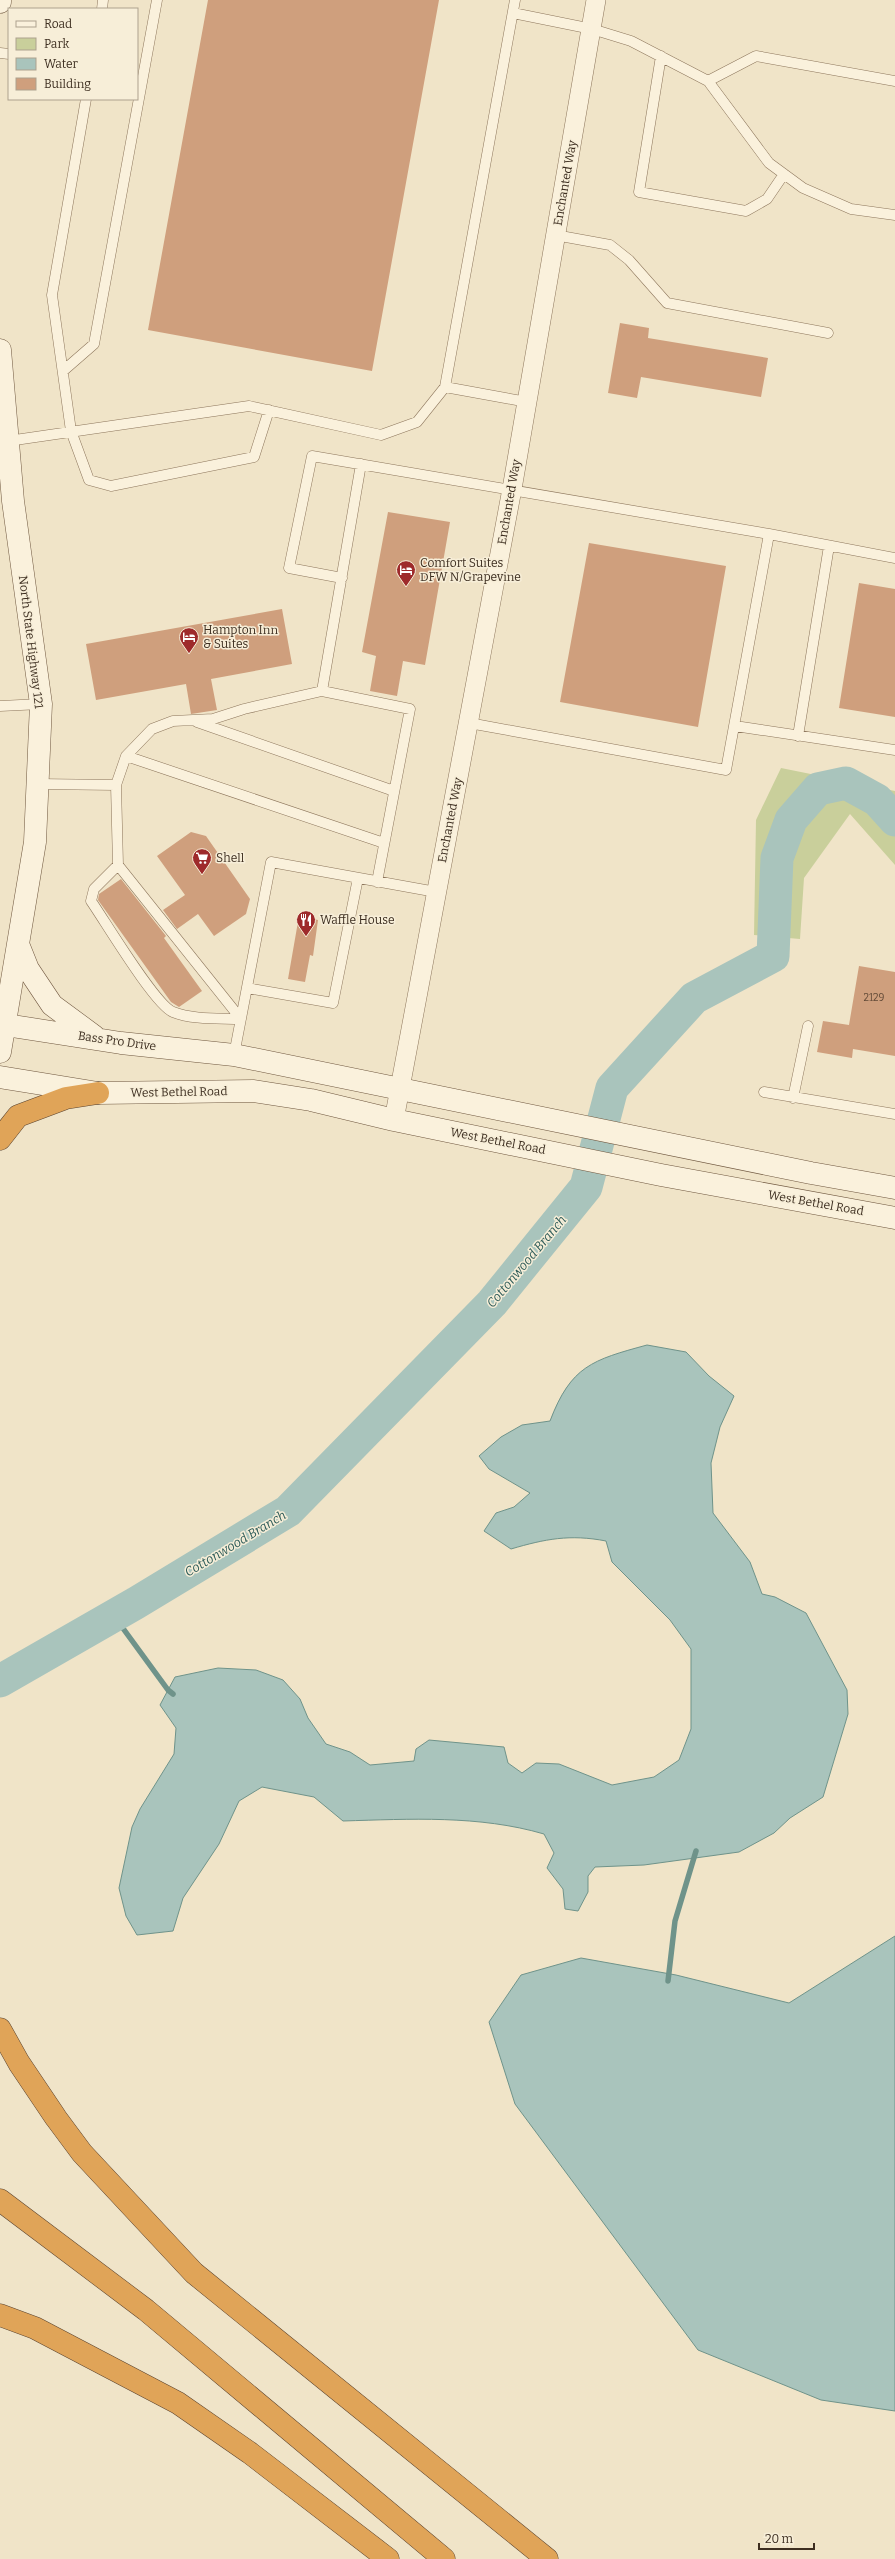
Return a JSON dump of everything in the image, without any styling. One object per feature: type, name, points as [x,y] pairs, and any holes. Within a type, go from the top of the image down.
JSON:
[{"type":"highway","points":[[0,1139],[18,1116],[66,1098],[98,1093]]},
{"type":"highway","points":[[0,2028],[19,2063],[56,2118],[82,2152],[194,2273],[547,2559]]},
{"type":"highway","points":[[0,2200],[146,2310],[444,2559]]},
{"type":"highway","points":[[0,2315],[35,2328],[190,2411],[250,2453],[388,2559]]},
{"type":"main road","name":"North State Highway 121","points":[[0,350],[8,441],[7,501],[41,704],[35,842],[18,944],[2,1024],[0,1052]]},
{"type":"main road","points":[[18,944],[28,969],[52,1005],[98,1039]]},
{"type":"main road","name":"Bass Pro Drive","points":[[2,1024],[98,1039],[234,1055]]},
{"type":"main road","points":[[234,1055],[811,1173],[895,1188]]},
{"type":"main road","points":[[0,1077],[98,1093]]},
{"type":"main road","name":"West Bethel Road","points":[[98,1093],[254,1091],[311,1100],[394,1120],[660,1175],[895,1218]]},
{"type":"street","name":"Enchanted Way","points":[[394,1120],[512,489],[596,0]]},
{"type":"lane","points":[[138,87],[158,0]]},
{"type":"lane","points":[[8,441],[249,406],[381,435],[417,422],[445,387],[515,0]]},
{"type":"lane","points":[[513,13],[592,29],[631,41],[661,56],[708,81],[769,163],[803,188],[851,209],[895,215]]},
{"type":"lane","points":[[661,56],[639,192],[746,211],[767,199],[784,174]]},
{"type":"lane","points":[[708,81],[756,56],[895,81]]},
{"type":"lane","points":[[86,100],[52,295],[71,431],[88,480],[111,486],[254,457],[269,410]]},
{"type":"lane","points":[[63,371],[94,344],[136,100]]},
{"type":"lane","points":[[555,235],[610,245],[629,260],[667,303],[828,333]]},
{"type":"lane","points":[[445,387],[527,402]]},
{"type":"lane","points":[[342,578],[290,568],[312,456],[512,489],[769,534],[895,558]]},
{"type":"lane","points":[[322,691],[361,464]]},
{"type":"lane","points":[[469,723],[726,770],[769,534]]},
{"type":"lane","points":[[798,736],[829,546]]},
{"type":"lane","points":[[241,1020],[118,865],[116,785],[126,756],[152,729],[173,721],[213,719],[244,709],[322,691],[410,709],[376,882]]},
{"type":"lane","points":[[0,706],[41,704]]},
{"type":"lane","points":[[191,720],[394,791]]},
{"type":"lane","points":[[735,726],[895,750]]},
{"type":"lane","points":[[126,756],[384,843]]},
{"type":"lane","points":[[38,784],[116,785]]},
{"type":"lane","points":[[234,1055],[271,862],[436,892]]},
{"type":"lane","points":[[118,865],[94,889],[91,901],[154,993],[172,1012],[190,1016],[241,1020]]},
{"type":"lane","points":[[247,988],[333,1003],[358,878]]},
{"type":"lane","points":[[793,1098],[808,1026]]},
{"type":"lane","points":[[764,1092],[895,1114]]},
{"type":"green space","points":[[781,768],[895,791],[895,865],[850,814],[804,878],[800,939],[754,935],[756,820]]},
{"type":"water","points":[[647,1345],[686,1352],[709,1376],[734,1396],[720,1427],[711,1463],[713,1513],[750,1562],[762,1594],[775,1597],[806,1613],[847,1690],[848,1714],[823,1797],[790,1818],[774,1833],[739,1852],[644,1865],[595,1867],[588,1876],[588,1892],[578,1911],[565,1909],[563,1889],[547,1868],[554,1853],[544,1834],[519,1828],[470,1821],[419,1819],[343,1821],[314,1797],[262,1787],[239,1801],[219,1844],[183,1898],[173,1931],[137,1935],[126,1916],[119,1888],[132,1827],[140,1809],[174,1754],[176,1728],[160,1705],[175,1677],[218,1668],[256,1670],[283,1680],[300,1699],[308,1718],[326,1744],[350,1752],[370,1765],[414,1761],[416,1749],[429,1740],[504,1747],[508,1763],[522,1773],[536,1763],[559,1764],[612,1785],[654,1777],[679,1760],[691,1729],[691,1649],[670,1620],[612,1562],[606,1541],[569,1538],[547,1540],[511,1549],[484,1531],[496,1513],[514,1507],[530,1493],[489,1469],[479,1456],[501,1437],[522,1425],[550,1421],[566,1388],[575,1377],[586,1368],[612,1355]]},
{"type":"water","points":[[895,1936],[895,2411],[821,2400],[698,2350],[515,2104],[489,2022],[521,1975],[581,1958],[676,1975],[789,2003]]},
{"type":"building","points":[[208,0],[439,0],[372,371],[148,330]]},
{"type":"building","points":[[620,323],[649,328],[648,338],[768,358],[761,397],[641,377],[637,398],[608,393]]},
{"type":"building","name":"Comfort Suites DFW N/Grapevine","points":[[388,512],[450,522],[425,665],[403,661],[397,696],[370,691],[376,656],[362,652]]},
{"type":"building","points":[[589,543],[726,566],[698,727],[560,702]]},
{"type":"building","points":[[859,583],[895,589],[895,717],[839,708]]},
{"type":"building","name":"Hampton Inn & Suites","points":[[282,609],[292,664],[211,679],[217,710],[191,714],[186,684],[96,700],[86,644]]},
{"type":"building","name":"Shell","points":[[191,832],[206,836],[250,899],[246,914],[214,936],[198,914],[177,929],[163,910],[185,895],[157,856]]},
{"type":"building","points":[[121,879],[166,936],[164,938],[202,991],[179,1007],[171,1002],[98,900],[99,894]]},
{"type":"building","name":"Waffle House","points":[[299,916],[318,920],[313,956],[310,955],[305,982],[288,979]]},
{"type":"building","points":[[859,966],[895,972],[895,1056],[853,1049],[852,1058],[817,1052],[823,1021],[849,1025]]},
{"type":"waterway","name":"Cottonwood Branch","points":[[0,1681],[136,1603],[288,1511],[492,1303],[586,1187],[612,1088],[694,998],[773,956],[777,858],[791,820],[818,789],[846,783],[877,800],[895,820]]},
{"type":"waterway","points":[[114,1616],[168,1690],[173,1694]]},
{"type":"waterway","points":[[668,1981],[675,1921],[696,1851]]},
{"type":"place","name":"Comfort Suites DFW N/Grapevine","points":[[406,587]]},
{"type":"place","name":"Hampton Inn & Suites","points":[[189,654]]},
{"type":"place","name":"Shell","points":[[202,875]]},
{"type":"place","name":"Waffle House","points":[[306,937]]}]
